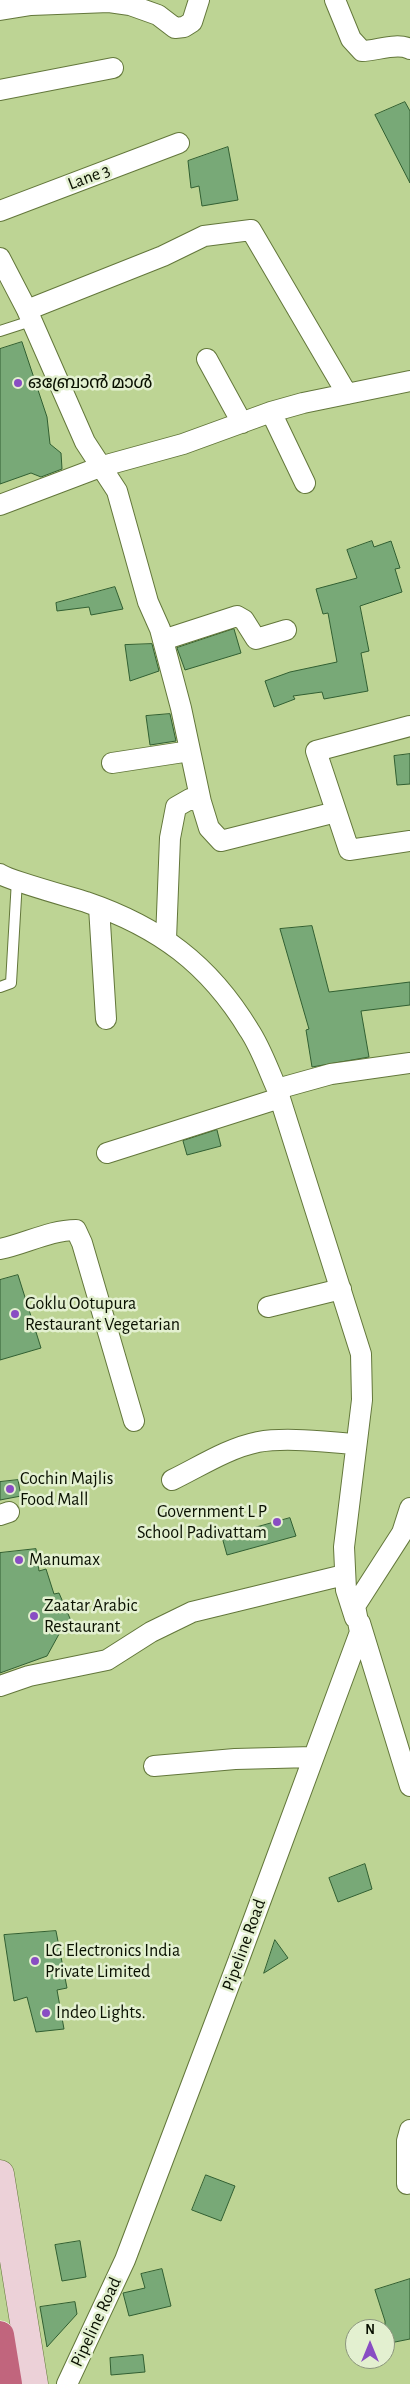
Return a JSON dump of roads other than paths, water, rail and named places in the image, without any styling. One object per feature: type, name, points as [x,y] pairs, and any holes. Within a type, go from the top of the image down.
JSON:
[{"type":"highway","points":[[0,2335],[8,2384]]},
{"type":"street","points":[[0,10],[32,6],[109,2],[130,5],[158,15],[175,28],[184,27],[192,22],[198,0]]},
{"type":"street","points":[[335,0],[351,39],[362,51],[375,51],[405,46],[410,49]]},
{"type":"street","points":[[0,90],[113,68]]},
{"type":"street","name":"Lane 3","points":[[0,211],[179,143]]},
{"type":"street","points":[[29,315],[204,236],[251,230],[347,394]]},
{"type":"street","points":[[0,258],[29,315],[85,442],[103,466],[117,491],[148,602],[163,640],[181,708],[201,802],[209,828],[221,841],[336,812]]},
{"type":"street","points":[[207,359],[242,423]]},
{"type":"street","points":[[0,505],[103,466],[183,444],[272,412],[303,403],[410,381]]},
{"type":"street","points":[[272,412],[305,483]]},
{"type":"street","points":[[163,640],[237,616],[244,620],[256,639],[286,630]]},
{"type":"street","points":[[410,726],[316,751],[349,850],[410,841]]},
{"type":"street","points":[[112,762],[190,751]]},
{"type":"street","points":[[166,939],[170,838],[176,806],[190,799],[201,802]]},
{"type":"street","points":[[8,877],[99,907],[134,922],[166,939],[206,972],[244,1023],[279,1093],[361,1354],[362,1400],[355,1444],[344,1548],[346,1590],[360,1632]]},
{"type":"street","points":[[99,907],[106,1019]]},
{"type":"street","points":[[107,1153],[331,1074],[410,1063]]},
{"type":"street","points":[[0,1249],[23,1244],[62,1230],[76,1230],[82,1243],[134,1420]]},
{"type":"street","points":[[268,1307],[341,1289]]},
{"type":"street","points":[[172,1480],[229,1453],[258,1442],[296,1441],[355,1444]]},
{"type":"street","points":[[360,1632],[354,1606],[406,1534],[410,1508]]},
{"type":"street","points":[[0,1686],[29,1676],[107,1660],[151,1632],[192,1612],[344,1575]]},
{"type":"street","points":[[354,1606],[410,1786]]},
{"type":"street","name":"Pipeline Road","points":[[67,2384],[124,2260],[239,1959],[360,1632]]},
{"type":"street","points":[[154,1766],[235,1758],[313,1757]]},
{"type":"street","points":[[407,2184],[407,2141],[410,2130]]},
{"type":"street","points":[[0,2174],[34,2384]]},
{"type":"lane","points":[[0,331],[29,315]]},
{"type":"lane","points":[[0,987],[11,983],[8,877]]},
{"type":"place","name":"ഒബ്രോൻ മാൾ","points":[[18,383]]},
{"type":"place","name":"Goklu Ootupura Restaurant Vegetarian","points":[[15,1314]]},
{"type":"place","name":"Cochin Majlis Food Mall","points":[[10,1489]]},
{"type":"place","name":"Government L P School Padivattam","points":[[277,1522]]},
{"type":"place","name":"Manumax","points":[[19,1560]]},
{"type":"place","name":"Zaatar Arabic Restaurant","points":[[34,1616]]},
{"type":"place","name":"LG Electronics India Private Limited","points":[[35,1961]]},
{"type":"place","name":"Indeo Lights.","points":[[46,2013]]}]
